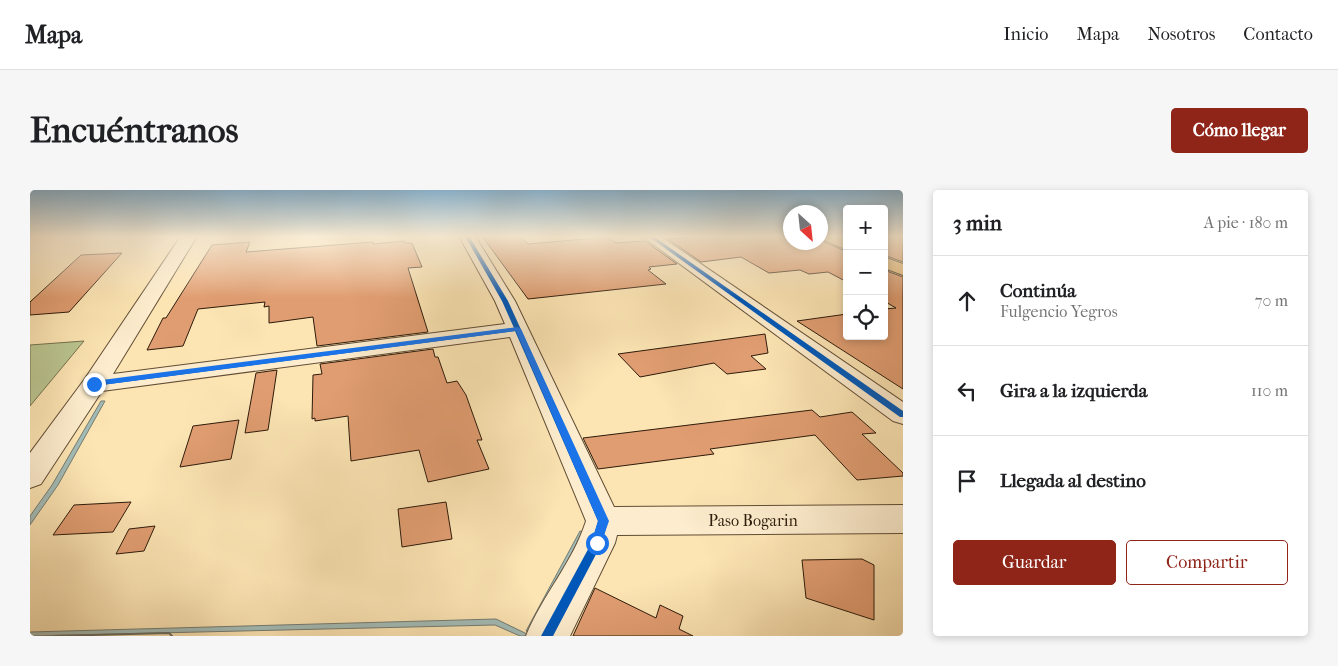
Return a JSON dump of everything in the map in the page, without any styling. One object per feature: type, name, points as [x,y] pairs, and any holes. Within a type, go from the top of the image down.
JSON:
[{"type":"main road","points":[[888,264],[903,270]]},
{"type":"street","points":[[30,476],[94,384],[176,257]]},
{"type":"street","points":[[479,257],[505,301],[603,521],[597,543],[547,636]]},
{"type":"street","points":[[679,257],[903,415]]},
{"type":"street","points":[[94,384],[518,329]]},
{"type":"street","name":"Paso Bogarin","points":[[603,521],[903,520]]},
{"type":"green space","points":[[84,341],[30,406],[30,345]]},
{"type":"water","points":[[101,401],[105,401],[58,485],[30,525],[30,516],[52,485]]},
{"type":"water","points":[[580,531],[584,532],[530,632],[526,631]]},
{"type":"water","points":[[496,619],[527,634],[526,636],[520,636],[495,625],[30,636],[30,632]]},
{"type":"building","points":[[79,257],[119,257],[69,312],[30,315],[30,302]]},
{"type":"building","points":[[205,257],[418,257],[422,267],[408,268],[428,332],[317,346],[313,317],[269,323],[269,306],[264,307],[265,302],[198,309],[183,346],[147,350],[163,318],[166,318]]},
{"type":"building","points":[[497,257],[667,257],[677,264],[649,267],[651,269],[648,270],[666,284],[528,299]]},
{"type":"building","points":[[694,257],[843,257],[843,280],[828,272],[809,274],[800,270],[769,273],[741,257],[701,262]]},
{"type":"building","points":[[889,257],[903,257],[903,262]]},
{"type":"building","points":[[888,271],[903,277],[903,389],[797,321],[843,315],[843,340],[888,340],[888,309],[896,308],[888,303]]},
{"type":"building","points":[[765,334],[768,353],[751,356],[766,369],[727,374],[714,363],[640,377],[618,354]]},
{"type":"building","points":[[433,349],[435,357],[438,357],[447,383],[457,381],[466,395],[482,440],[477,440],[489,469],[428,482],[419,450],[351,461],[348,416],[315,421],[315,418],[312,419],[313,375],[322,374],[320,364]]},
{"type":"building","points":[[277,370],[268,430],[245,433],[256,373]]},
{"type":"building","points":[[812,410],[820,417],[852,412],[876,433],[862,434],[903,473],[903,476],[857,480],[815,435],[710,449],[714,454],[598,469],[583,438]]},
{"type":"building","points":[[239,420],[231,459],[180,467],[193,426]]},
{"type":"building","points":[[131,502],[113,532],[53,535],[74,505]]},
{"type":"building","points":[[446,502],[452,539],[402,547],[398,509]]},
{"type":"building","points":[[155,526],[144,551],[116,554],[129,529]]},
{"type":"building","points":[[862,559],[874,565],[874,620],[806,598],[802,560]]},
{"type":"building","points":[[595,588],[656,618],[660,605],[683,616],[679,629],[693,636],[573,636]]},
{"type":"cycle path","points":[[479,257],[505,301],[603,521],[597,543],[547,636]]},
{"type":"cycle path","points":[[679,257],[903,415]]},
{"type":"cycle path","points":[[94,384],[518,329]]},
{"type":"route","points":[[94,384],[518,329],[603,521],[597,543]]}]
